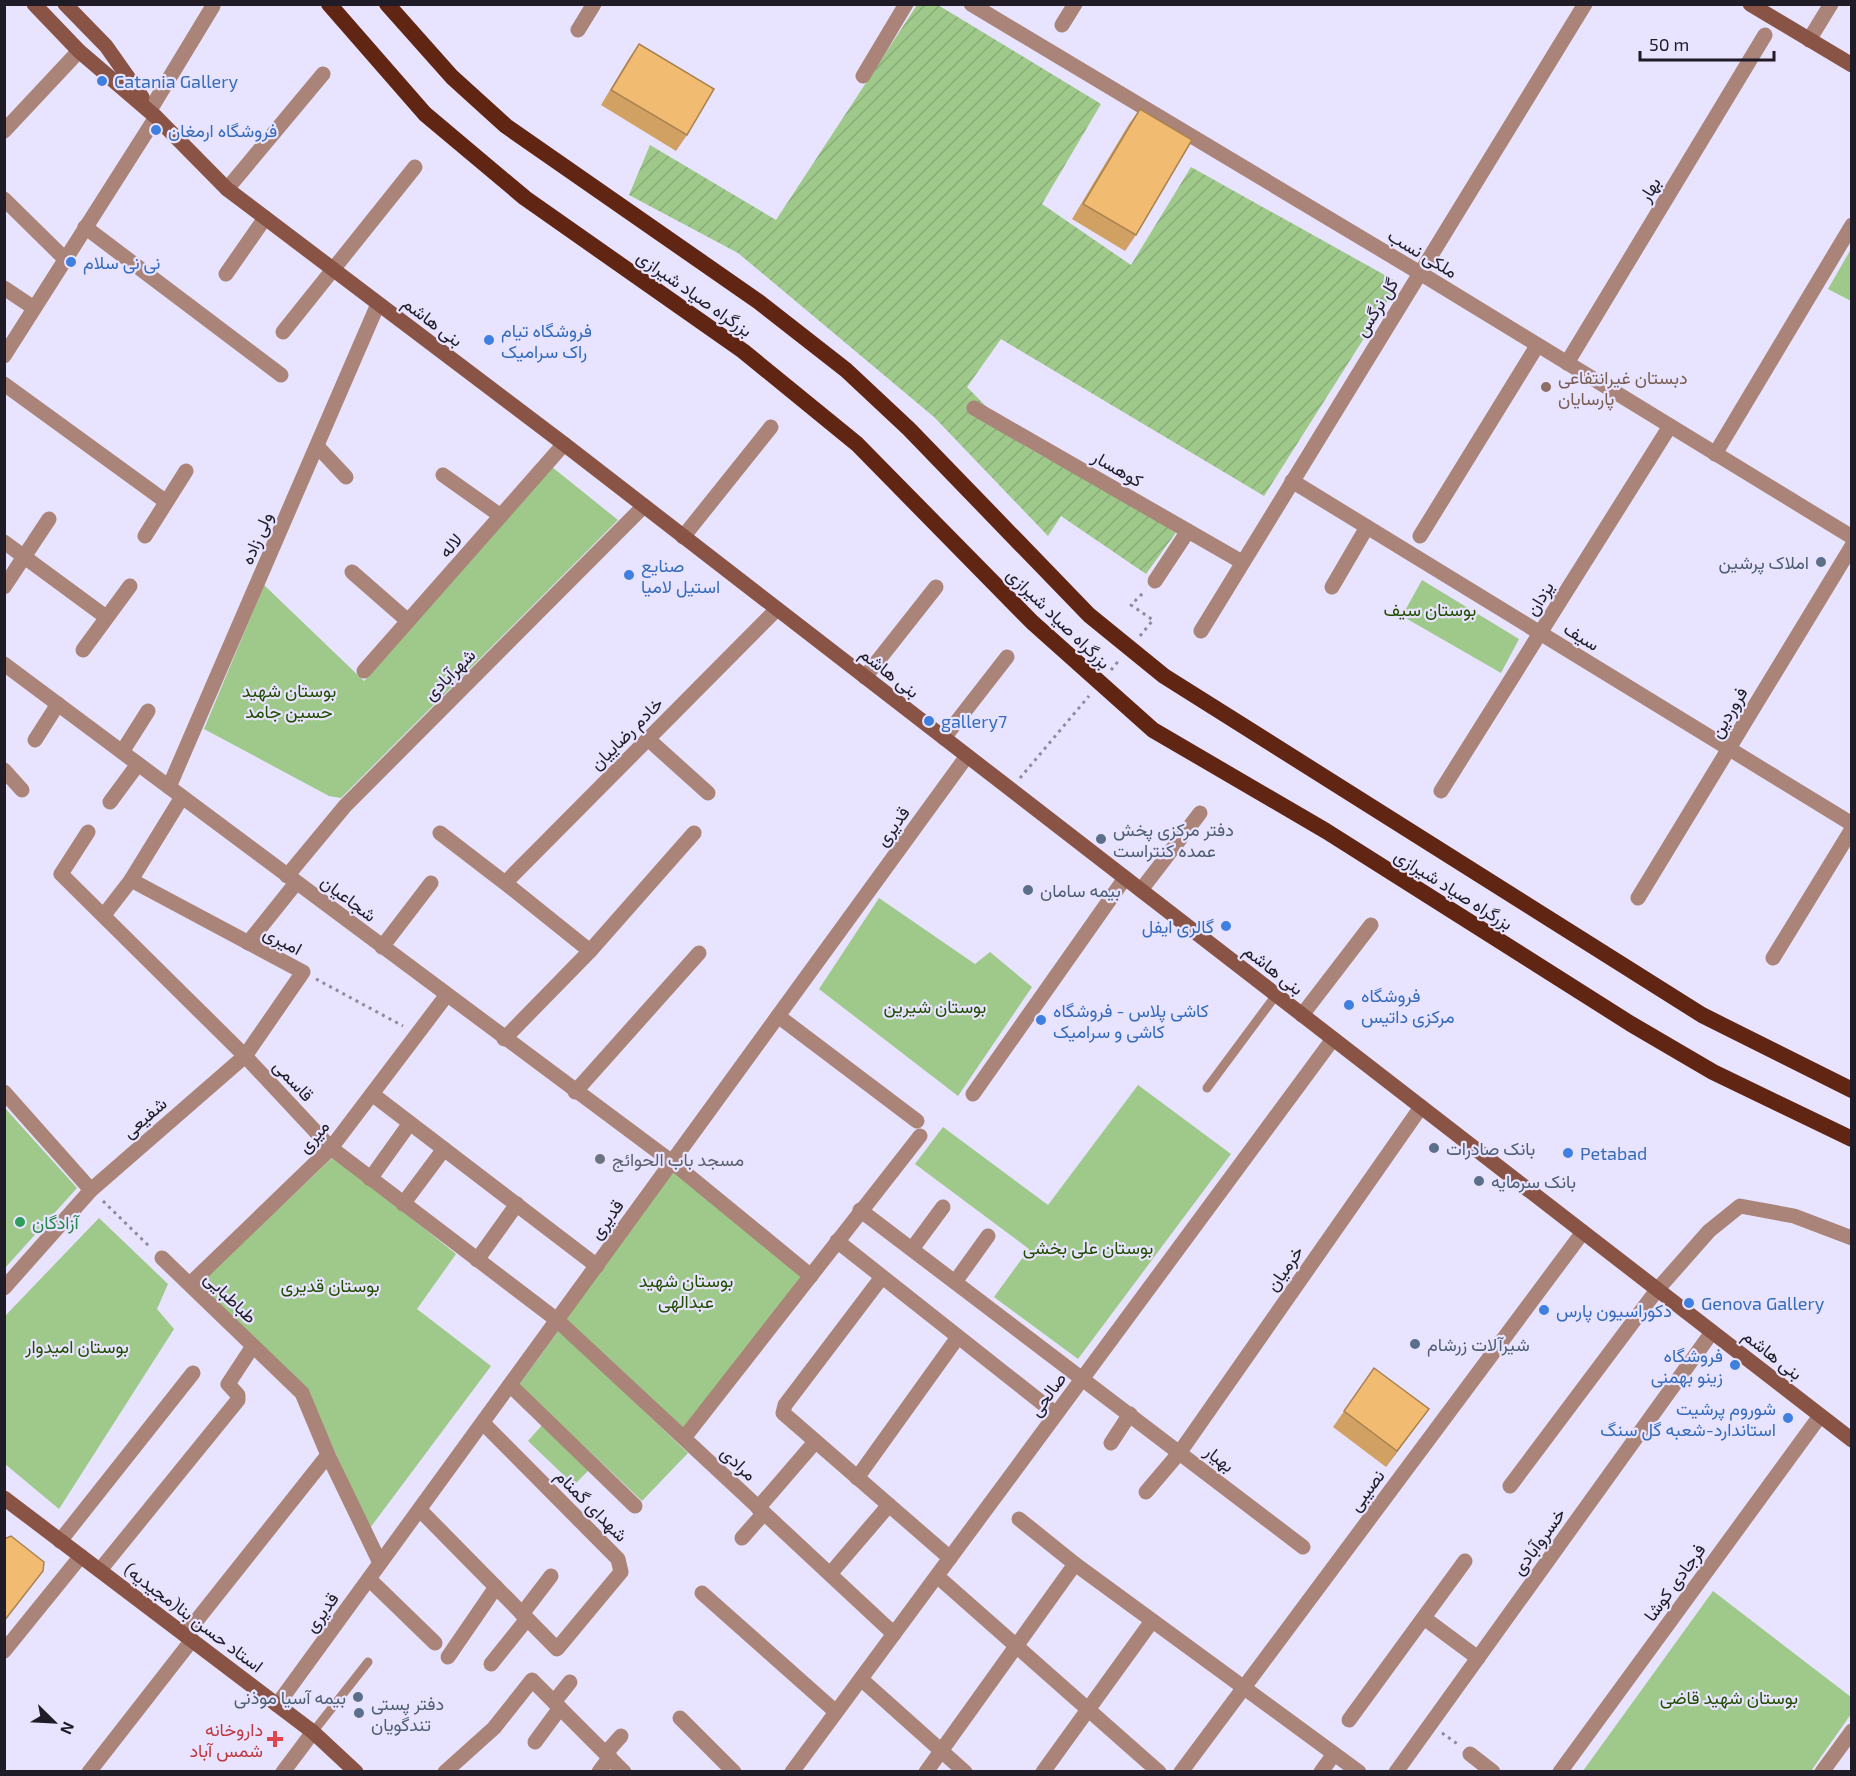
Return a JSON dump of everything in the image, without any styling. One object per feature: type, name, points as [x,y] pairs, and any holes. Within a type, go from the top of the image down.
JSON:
[{"type":"highway","name":"بزرگراه صیاد شیرازی","points":[[328,4],[425,114],[525,198],[743,351],[857,444],[1032,622],[1153,730],[1326,831],[1692,1060],[1851,1139]]},
{"type":"highway","name":"بزرگراه صیاد شیرازی","points":[[387,4],[452,77],[506,126],[775,314],[846,370],[909,429],[1089,615],[1164,676],[1702,1015],[1851,1090]]},
{"type":"main road","name":"بنی هاشم","points":[[34,4],[79,51],[153,114],[227,189],[564,444],[1850,1437]]},
{"type":"main road","name":"بنی هاشم","points":[[65,4],[106,46],[153,114]]},
{"type":"main road","points":[[1750,4],[1851,65]]},
{"type":"main road","name":"استاد حسن بنا(مجیدیه)","points":[[4,1498],[313,1732],[356,1772]]},
{"type":"street","points":[[578,30],[594,4]]},
{"type":"street","points":[[863,76],[906,4]]},
{"type":"street","name":"ملکی نسب","points":[[971,4],[1420,273],[1851,537]]},
{"type":"street","points":[[1062,26],[1075,4]]},
{"type":"street","name":"گل نرگس","points":[[1201,631],[1585,4]]},
{"type":"street","points":[[1809,40],[1831,4]]},
{"type":"street","points":[[4,356],[153,114],[213,6]]},
{"type":"street","name":"بهار","points":[[1567,363],[1765,35]]},
{"type":"street","points":[[6,125],[79,51]]},
{"type":"street","points":[[227,189],[323,74]]},
{"type":"street","points":[[283,332],[415,167]]},
{"type":"street","points":[[4,199],[65,259]]},
{"type":"street","points":[[226,274],[265,218]]},
{"type":"street","points":[[1715,454],[1851,225]]},
{"type":"street","points":[[85,227],[281,375]]},
{"type":"street","points":[[4,288],[34,308]]},
{"type":"street","name":"ولی زاده","points":[[169,787],[378,304]]},
{"type":"street","points":[[1420,536],[1537,346]]},
{"type":"street","points":[[4,384],[165,501]]},
{"type":"street","name":"کوهسار","points":[[974,408],[1242,562]]},
{"type":"street","name":"یزدان","points":[[1441,791],[1670,426]]},
{"type":"street","points":[[683,537],[771,427]]},
{"type":"street","name":"لاله","points":[[364,670],[564,444]]},
{"type":"street","points":[[317,446],[346,477]]},
{"type":"street","points":[[145,536],[186,471]]},
{"type":"street","points":[[443,475],[501,516]]},
{"type":"street","name":"سیف","points":[[1292,482],[1851,824]]},
{"type":"street","name":"شهرآبادی","points":[[248,943],[345,806],[644,506]]},
{"type":"street","points":[[4,587],[49,519]]},
{"type":"street","points":[[1332,587],[1367,527]]},
{"type":"street","points":[[1155,581],[1188,531]]},
{"type":"street","points":[[4,542],[106,617]]},
{"type":"street","name":"فروردین","points":[[1638,898],[1851,546]]},
{"type":"street","points":[[352,572],[408,621]]},
{"type":"street","points":[[83,650],[130,586]]},
{"type":"street","points":[[866,678],[936,587]]},
{"type":"street","name":"خادم رضاییان","points":[[509,886],[509,879],[777,609]]},
{"type":"street","points":[[944,738],[1007,657]]},
{"type":"street","name":"شجاعیان","points":[[4,664],[446,996],[672,1162],[811,1276]]},
{"type":"street","points":[[35,740],[58,704]]},
{"type":"street","points":[[122,752],[148,711]]},
{"type":"street","points":[[648,739],[708,792]]},
{"type":"street","name":"قدیری","points":[[278,1705],[967,756]]},
{"type":"street","points":[[110,802],[138,764]]},
{"type":"street","points":[[4,770],[22,790]]},
{"type":"street","points":[[104,915],[131,880],[182,797]]},
{"type":"street","points":[[1141,890],[1200,813]]},
{"type":"street","points":[[1773,958],[1851,829]]},
{"type":"street","name":"قاسمی","points":[[88,832],[61,873],[245,1056],[331,1148],[557,1320]]},
{"type":"street","points":[[440,833],[590,951]]},
{"type":"street","points":[[504,1039],[590,951],[694,833]]},
{"type":"street","points":[[973,1094],[1125,879]]},
{"type":"street","name":"امیری","points":[[131,880],[303,972]]},
{"type":"street","points":[[382,947],[431,883]]},
{"type":"street","points":[[1302,1015],[1371,925]]},
{"type":"street","points":[[575,1092],[699,953]]},
{"type":"street","name":"شفیعی","points":[[4,1288],[91,1190],[245,1056],[303,972]]},
{"type":"street","name":"میری","points":[[190,1284],[331,1148],[446,996]]},
{"type":"street","points":[[684,1438],[811,1276],[919,1129],[778,1016]]},
{"type":"street","name":"صالحی","points":[[792,1772],[1333,1039]]},
{"type":"street","points":[[4,1092],[91,1190]]},
{"type":"street","points":[[372,1094],[597,1266]]},
{"type":"street","name":"خرمیان","points":[[1146,1492],[1180,1452],[1421,1107]]},
{"type":"street","points":[[370,1179],[410,1123]]},
{"type":"street","points":[[403,1204],[444,1149]]},
{"type":"street","points":[[477,1260],[517,1204]]},
{"type":"street","points":[[1510,1486],[1657,1290],[1709,1231],[1740,1206],[1794,1216],[1851,1238]]},
{"type":"street","points":[[912,1250],[943,1207]]},
{"type":"street","name":"بهیار","points":[[860,1210],[1083,1377],[1303,1547]]},
{"type":"street","name":"نصیبی","points":[[1181,1772],[1583,1232]]},
{"type":"street","points":[[955,1282],[988,1236]]},
{"type":"street","points":[[837,1241],[1056,1414]]},
{"type":"street","name":"طباطبایی","points":[[162,1258],[302,1393],[328,1455],[380,1563]]},
{"type":"street","points":[[882,1277],[785,1405],[783,1413],[950,1558]]},
{"type":"street","name":"مرادی","points":[[557,1320],[894,1634]]},
{"type":"street","name":"خسروآبادی","points":[[1396,1772],[1712,1332]]},
{"type":"street","points":[[857,1478],[958,1337]]},
{"type":"street","points":[[100,1570],[238,1400],[238,1395],[228,1384],[253,1346]]},
{"type":"street","points":[[60,1540],[193,1373]]},
{"type":"street","points":[[510,1386],[635,1506]]},
{"type":"street","points":[[1111,1443],[1131,1414]]},
{"type":"street","name":"فرجادی کوشا","points":[[1560,1772],[1820,1416]]},
{"type":"street","name":"شهدای گمنام","points":[[483,1423],[622,1566],[621,1572],[557,1649],[525,1617]]},
{"type":"street","points":[[742,1538],[761,1510],[815,1442]]},
{"type":"street","points":[[89,1772],[328,1455]]},
{"type":"street","points":[[830,1574],[889,1505]]},
{"type":"street","points":[[420,1510],[525,1617]]},
{"type":"street","points":[[1019,1519],[1075,1564],[1359,1772]]},
{"type":"street","points":[[4,1651],[81,1556]]},
{"type":"street","points":[[1348,1720],[1465,1561]]},
{"type":"street","points":[[926,1772],[1075,1564]]},
{"type":"street","points":[[491,1664],[551,1576]]},
{"type":"street","points":[[937,1576],[1159,1772]]},
{"type":"street","points":[[369,1579],[435,1643]]},
{"type":"street","points":[[448,1657],[496,1587]]},
{"type":"street","points":[[702,1593],[836,1712]]},
{"type":"street","points":[[1424,1618],[1478,1658]]},
{"type":"street","points":[[1044,1772],[1152,1621]]},
{"type":"street","points":[[861,1679],[965,1772]]},
{"type":"street","points":[[445,1772],[494,1728],[532,1680],[624,1772]]},
{"type":"street","points":[[535,1742],[570,1682]]},
{"type":"street","points":[[680,1718],[734,1772]]},
{"type":"street","points":[[1822,1772],[1851,1731]]},
{"type":"street","points":[[283,1772],[313,1732]]},
{"type":"street","points":[[599,1772],[621,1736]]},
{"type":"street","points":[[1321,1772],[1334,1754]]},
{"type":"street","points":[[1470,1754],[1493,1772]]},
{"type":"lane","points":[[1207,1088],[1276,995]]},
{"type":"lane","points":[[313,1732],[368,1662]]},
{"type":"path","points":[[1131,605],[1153,620]]},
{"type":"path","points":[[1010,789],[1071,718]]},
{"type":"path","name":"امیری","points":[[303,972],[418,1034]]},
{"type":"path","points":[[91,1190],[162,1258]]},
{"type":"path","points":[[1431,1724],[1470,1754]]},
{"type":"green space","points":[[917,5],[938,5],[1101,104],[1042,204],[1131,265],[1191,167],[1399,283],[1264,496],[1001,339],[967,387],[1025,446],[1177,531],[1146,574],[1061,516],[1048,536],[934,417],[738,253],[629,195],[650,145],[776,220]]},
{"type":"green space","points":[[1851,249],[1851,301],[1828,289]]},
{"type":"green space","name":"بوستان شهید حسین جامد","points":[[552,467],[618,520],[341,798],[329,796],[204,729],[264,585],[364,681]]},
{"type":"green space","name":"بوستان سیف","points":[[1422,580],[1519,639],[1501,673],[1402,616]]},
{"type":"green space","name":"بوستان شیرین","points":[[879,898],[975,964],[990,952],[1032,987],[958,1096],[819,989]]},
{"type":"green space","name":"بوستان علی بخشی","points":[[1138,1085],[1231,1154],[1078,1359],[994,1297],[1029,1249],[915,1164],[943,1127],[1048,1205]]},
{"type":"green space","name":"آزادگان","points":[[4,1107],[77,1188],[5,1268],[4,1268]]},
{"type":"green space","name":"بوستان قدیری","points":[[334,1156],[456,1254],[417,1309],[491,1366],[370,1528],[305,1387],[208,1294],[207,1277]]},
{"type":"green space","name":"بوستان شهید عبدالهی","points":[[671,1170],[804,1277],[683,1430],[563,1319]]},
{"type":"green space","name":"بوستان امیدوار","points":[[99,1218],[168,1284],[157,1309],[174,1329],[59,1509],[5,1464],[5,1316]]},
{"type":"green space","points":[[559,1330],[688,1453],[642,1501],[519,1385]]},
{"type":"green space","points":[[544,1423],[591,1468],[574,1485],[528,1441]]},
{"type":"green space","name":"بوستان شهید قاضی","points":[[1713,1591],[1851,1697],[1851,1714],[1811,1771],[1583,1771]]},
{"type":"building","points":[[639,44],[714,89],[687,135],[611,90]]},
{"type":"building","points":[[1140,109],[1192,140],[1136,235],[1083,204]]},
{"type":"building","points":[[1374,1368],[1429,1409],[1397,1451],[1344,1411]]},
{"type":"building","points":[[11,1536],[44,1562],[43,1571],[4,1621],[4,1539]]},
{"type":"place","name":"Catania Gallery","points":[[102,81]]},
{"type":"place","name":"فروشگاه ارمغان","points":[[156,130]]},
{"type":"place","name":"نی نی سلام","points":[[71,262]]},
{"type":"place","name":"فروشگاه تیام راک سرامیک","points":[[489,340]]},
{"type":"place","name":"دبستان غیرانتفاعی پارسایان","points":[[1546,387]]},
{"type":"place","name":"املاک پرشین","points":[[1821,562]]},
{"type":"place","name":"صنایع استیل لامیا","points":[[629,575]]},
{"type":"place","name":"gallery7","points":[[929,721]]},
{"type":"place","name":"دفتر مرکزی پخش عمده کنتراست","points":[[1101,839]]},
{"type":"place","name":"بیمه سامان","points":[[1028,890]]},
{"type":"place","name":"گالری ایفل","points":[[1226,926]]},
{"type":"place","name":"فروشگاه مرکزی داتیس","points":[[1349,1005]]},
{"type":"place","name":"کاشی پلاس - فروشگاه کاشی و سرامیک","points":[[1041,1020]]},
{"type":"place","name":"بانک صادرات","points":[[1434,1148]]},
{"type":"place","name":"Petabad","points":[[1568,1153]]},
{"type":"place","name":"مسجد باب الحوائج","points":[[600,1159]]},
{"type":"place","name":"بانک سرمایه","points":[[1479,1181]]},
{"type":"place","name":"آزادگان","points":[[20,1222]]},
{"type":"place","name":"Genova Gallery","points":[[1689,1303]]},
{"type":"place","name":"دکوراسیون پارس","points":[[1544,1310]]},
{"type":"place","name":"شیرآلات زرشام","points":[[1415,1344]]},
{"type":"place","name":"فروشگاه زینو بهمنی","points":[[1735,1365]]},
{"type":"place","name":"شوروم پرشیت استاندارد-شعبه گل سنگ","points":[[1788,1418]]},
{"type":"place","name":"بیمه آسیا موذنی","points":[[358,1697]]},
{"type":"place","name":"دفتر پستی تندگویان","points":[[359,1713]]},
{"type":"place","name":"داروخانه شمس آباد","points":[[275,1739]]}]
